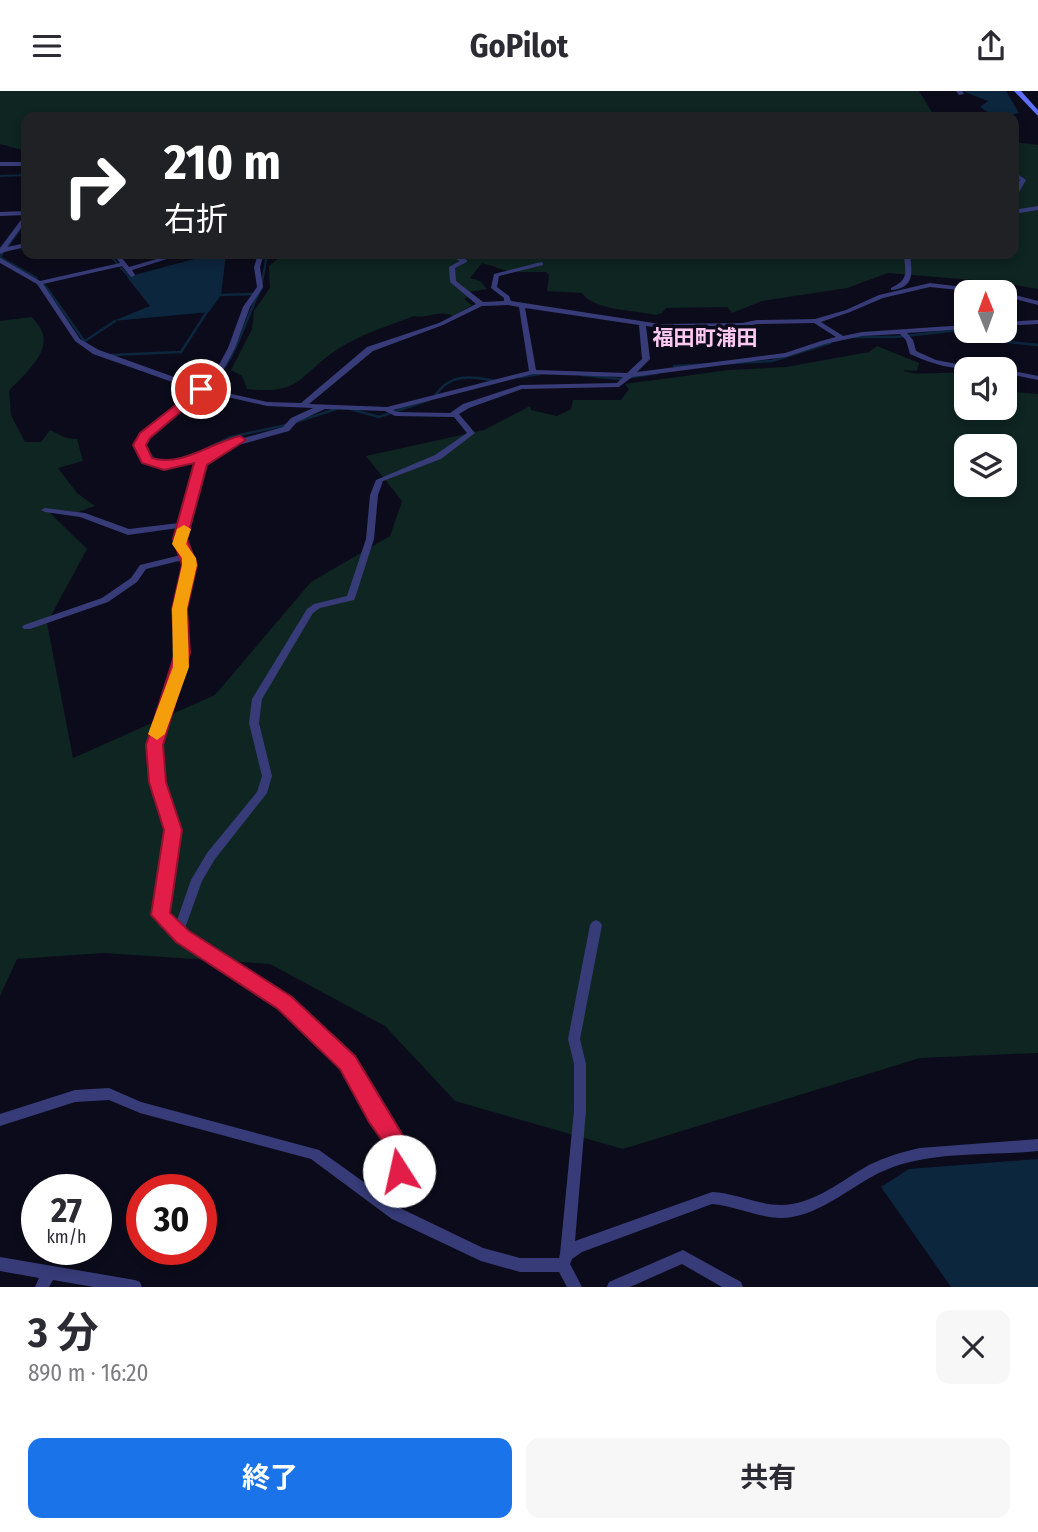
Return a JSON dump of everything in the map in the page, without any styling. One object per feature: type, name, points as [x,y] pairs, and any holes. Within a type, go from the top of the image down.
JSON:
[{"type":"street","points":[[1017,91],[1038,114]]},
{"type":"street","points":[[1025,91],[1038,105]]},
{"type":"street","points":[[0,164],[21,164]]},
{"type":"street","points":[[1019,207],[1023,210]]},
{"type":"street","points":[[1019,211],[1038,208]]},
{"type":"street","points":[[0,213],[21,216]]},
{"type":"street","points":[[3,250],[20,232]]},
{"type":"street","points":[[3,250],[21,246]]},
{"type":"street","points":[[121,259],[124,268]]},
{"type":"street","points":[[39,283],[160,259]]},
{"type":"street","points":[[259,259],[257,267],[260,287],[245,309],[242,328],[224,363],[201,389],[141,440],[139,449],[146,461],[164,466],[186,462],[219,445],[289,425],[326,406]]},
{"type":"street","points":[[460,259],[465,261],[452,267],[453,282],[481,304]]},
{"type":"street","points":[[303,405],[370,349],[441,324],[481,304],[508,303],[642,324],[742,325],[757,322],[815,321],[848,311],[881,296],[910,278],[912,271],[908,259]]},
{"type":"street","points":[[0,260],[39,283],[67,327],[84,346],[114,360],[201,389],[260,403],[456,415],[471,433],[438,457],[380,480],[373,495],[370,539],[351,598],[317,606],[310,611],[257,699],[254,723],[267,776],[262,793],[211,856],[197,880],[178,932]]},
{"type":"street","points":[[508,303],[507,297],[494,288],[496,275],[541,264]]},
{"type":"street","points":[[881,296],[935,284],[954,287]]},
{"type":"street","points":[[1017,297],[1038,303]]},
{"type":"street","points":[[522,307],[533,372]]},
{"type":"street","points":[[815,321],[840,337]]},
{"type":"street","points":[[1017,323],[1038,322]]},
{"type":"street","points":[[391,412],[436,396],[495,381],[533,385],[614,386],[646,359],[642,324]]},
{"type":"street","points":[[451,415],[533,372],[625,377],[786,355],[840,337],[954,328]]},
{"type":"street","points":[[905,334],[913,352],[922,358],[954,365]]},
{"type":"street","points":[[1017,374],[1038,378]]},
{"type":"street","points":[[240,440],[201,463],[179,544],[190,565],[180,609],[181,667],[155,745],[158,782],[173,830],[161,915],[203,951],[285,1003],[348,1063],[400,1153],[399,1171],[385,1205]]},
{"type":"street","points":[[45,510],[82,515],[128,532],[185,525]]},
{"type":"street","points":[[27,627],[105,600],[134,580],[143,567],[187,556]]},
{"type":"street","points":[[575,1287],[565,1260],[580,1109],[580,1064],[574,1039],[596,925]]},
{"type":"street","points":[[0,1120],[75,1096],[109,1094],[140,1107],[314,1154],[397,1214],[481,1254],[520,1265],[565,1260],[578,1247],[712,1198],[728,1197],[775,1212],[789,1211],[818,1203],[885,1164],[940,1154],[1038,1145]]},
{"type":"street","points":[[614,1287],[682,1257],[736,1287]]},
{"type":"street","points":[[0,1264],[135,1287]]},
{"type":"street","points":[[42,1287],[48,1272]]},
{"type":"green space","points":[[0,91],[919,91],[932,112],[21,112],[21,150],[0,144]]},
{"type":"green space","points":[[1019,143],[1038,145],[1038,289],[1017,285],[1017,280],[973,280],[888,273],[847,288],[762,301],[732,313],[727,307],[666,308],[656,315],[605,307],[582,293],[547,291],[549,275],[546,272],[511,272],[482,263],[470,278],[480,281],[487,289],[464,293],[468,297],[464,299],[472,305],[453,316],[443,313],[414,316],[338,349],[290,386],[265,390],[247,389],[242,376],[231,370],[252,329],[254,311],[270,288],[269,266],[278,259],[1019,259]]},
{"type":"green space","points":[[31,317],[40,327],[43,337],[39,356],[9,391],[11,415],[25,442],[41,442],[50,430],[66,438],[77,439],[83,461],[58,468],[77,493],[95,506],[78,512],[46,509],[87,549],[47,623],[73,758],[215,695],[311,582],[390,536],[402,501],[366,456],[484,430],[530,406],[531,410],[557,416],[571,409],[573,400],[621,400],[629,389],[625,384],[729,370],[786,367],[869,352],[877,346],[919,363],[917,371],[903,370],[908,372],[954,373],[954,420],[1017,420],[1017,392],[1038,394],[1038,1053],[920,1058],[623,1149],[455,1101],[385,1026],[270,964],[103,953],[17,959],[0,996],[0,321]]},
{"type":"water","points":[[962,91],[1006,91],[1018,112],[988,112],[980,107],[988,101]]},
{"type":"water","points":[[194,259],[225,259],[221,295],[209,312],[113,321],[150,306],[127,277]]},
{"type":"water","points":[[1038,1159],[1038,1287],[951,1287],[881,1187],[909,1169]]},
{"type":"waterway","points":[[0,176],[21,175]]},
{"type":"waterway","points":[[21,228],[0,257],[37,278]]},
{"type":"waterway","points":[[113,259],[130,278]]},
{"type":"waterway","points":[[261,289],[266,259]]},
{"type":"waterway","points":[[44,284],[47,289]]},
{"type":"waterway","points":[[46,287],[85,342]]},
{"type":"waterway","points":[[207,388],[233,353],[261,289]]},
{"type":"waterway","points":[[219,295],[253,294]]},
{"type":"waterway","points":[[110,355],[181,352],[208,310]]},
{"type":"waterway","points":[[85,341],[115,321]]},
{"type":"waterway","points":[[854,337],[895,337],[959,330],[999,341],[1038,345]]},
{"type":"waterway","points":[[674,366],[772,361],[830,343]]},
{"type":"waterway","points":[[582,375],[619,379],[658,373]]},
{"type":"waterway","points":[[520,377],[540,374]]},
{"type":"waterway","points":[[435,396],[447,383],[454,380],[469,377],[495,381]]},
{"type":"waterway","points":[[160,427],[202,393]]},
{"type":"waterway","points":[[350,409],[379,417],[429,400]]},
{"type":"waterway","points":[[293,423],[336,409]]},
{"type":"waterway","points":[[148,436],[144,447],[156,461],[165,463],[185,459],[231,437],[286,425]]},
{"type":"slow traffic","points":[[157,734],[181,667],[183,653],[179,616],[190,565],[189,558],[179,544],[184,529]]},
{"type":"district","name":"福田町浦田","points":[[705,338]]},
{"type":"route","points":[[201,389],[144,436],[139,445],[146,461],[164,466],[186,462],[219,445],[240,440],[201,463],[179,544],[189,558],[190,565],[179,616],[183,653],[181,667],[158,729],[155,745],[158,782],[173,830],[173,843],[160,903],[161,915],[183,937],[285,1003],[348,1063],[376,1115],[395,1139],[400,1153],[399,1171]]}]
